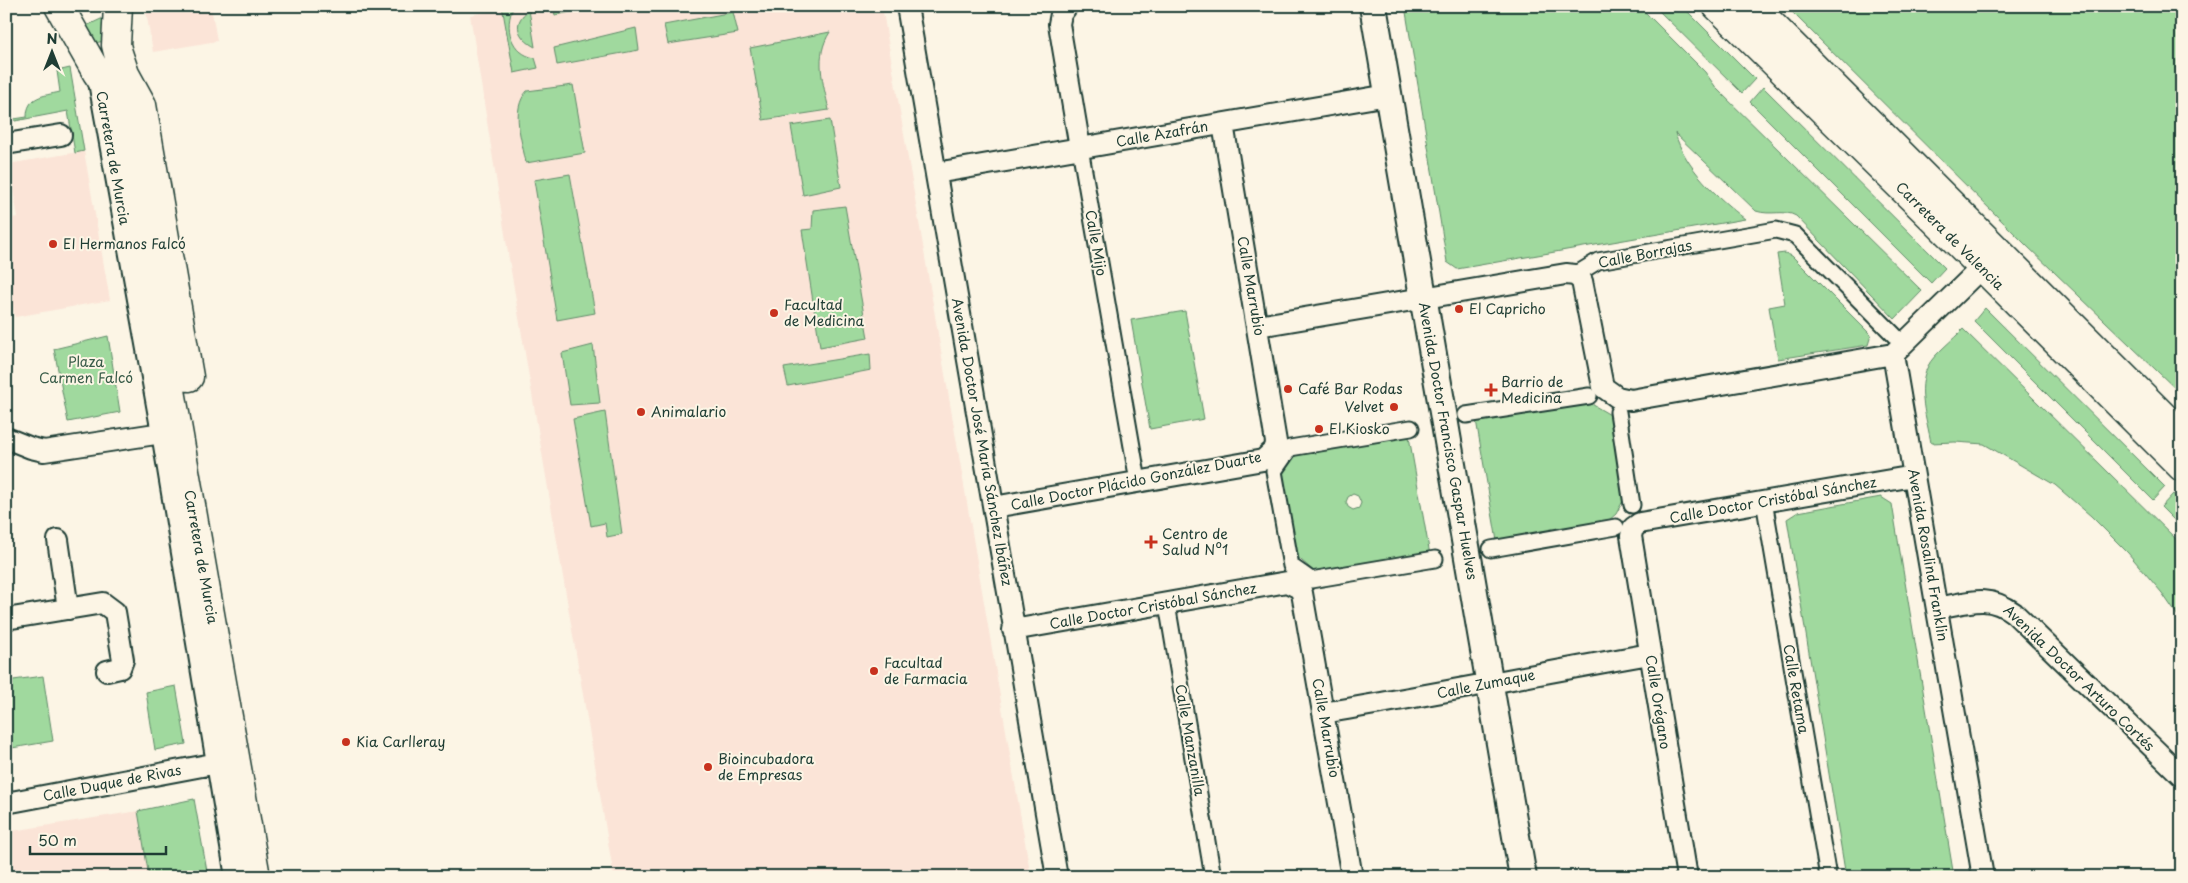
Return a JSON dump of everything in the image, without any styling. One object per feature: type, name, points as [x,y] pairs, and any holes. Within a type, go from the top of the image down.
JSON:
[{"type":"main road","points":[[59,6],[97,73]]},
{"type":"main road","name":"Carretera de Murcia","points":[[118,6],[116,45],[125,74],[142,105],[274,877]]},
{"type":"main road","name":"Carretera de Valencia","points":[[1717,6],[2182,467]]},
{"type":"main road","name":"Carretera de Valencia","points":[[1753,6],[2182,435]]},
{"type":"main road","name":"Carretera de Murcia","points":[[97,73],[122,110],[256,877]]},
{"type":"street","name":"Avenida Doctor José María Sánchez Ibáñez","points":[[907,6],[1057,877]]},
{"type":"street","name":"Avenida Doctor Francisco Gaspar Huelves","points":[[1373,6],[1523,877]]},
{"type":"street","name":"Calle Mijo","points":[[1065,7],[1059,24],[1138,481]]},
{"type":"street","name":"Carretera de Murcia","points":[[97,73],[162,433],[236,877]]},
{"type":"street","name":"Calle Azafrán","points":[[936,173],[1388,95]]},
{"type":"street","name":"Calle Marrubio","points":[[1223,124],[1276,442],[1280,453],[1274,471],[1291,566],[1302,593],[1352,877]]},
{"type":"street","points":[[6,144],[61,135]]},
{"type":"street","name":"Calle Borrajas","points":[[1258,326],[1566,274],[1575,275],[1598,261],[1776,230],[1795,235],[1898,349]]},
{"type":"street","points":[[1466,415],[1596,391],[1631,400],[1898,349],[1981,268]]},
{"type":"street","points":[[1575,275],[1582,281],[1596,391]]},
{"type":"street","name":"Avenida Rosalind Franklin","points":[[1898,349],[1914,476],[1983,877]]},
{"type":"street","points":[[1618,412],[1632,505]]},
{"type":"street","name":"Calle Doctor Plácido González Duarte","points":[[994,508],[1263,460],[1290,448],[1411,428]]},
{"type":"street","points":[[6,438],[44,451],[162,433]]},
{"type":"street","name":"Calle Doctor Cristóbal Sánchez","points":[[1491,549],[1914,476]]},
{"type":"street","name":"Calle Retama","points":[[1764,501],[1828,877]]},
{"type":"street","name":"Calle Orégano","points":[[1625,527],[1631,536],[1687,877]]},
{"type":"street","points":[[58,540],[68,609]]},
{"type":"street","name":"Calle Doctor Cristóbal Sánchez","points":[[1013,630],[1287,582],[1296,578],[1311,580],[1435,559]]},
{"type":"street","name":"Avenida Doctor Arturo Cortés","points":[[1937,608],[1986,600],[2000,603],[2014,613],[2182,776]]},
{"type":"street","points":[[6,619],[103,603],[115,612],[123,660],[120,668],[107,671]]},
{"type":"street","name":"Calle Manzanilla","points":[[1167,604],[1213,877]]},
{"type":"street","name":"Calle Zumaque","points":[[1323,713],[1438,694],[1489,682],[1650,654]]},
{"type":"street","name":"Calle Duque de Rivas","points":[[6,803],[218,763]]},
{"type":"shaded area","points":[[145,6],[211,6],[217,41],[153,52]]},
{"type":"shaded area","points":[[502,6],[882,6],[1031,877],[614,877],[508,253],[470,15],[502,9]]},
{"type":"shaded area","name":"EI Hermanos Falcó","points":[[84,151],[110,300],[15,317],[6,269],[6,219],[18,217],[8,164]]},
{"type":"shaded area","points":[[138,811],[149,877],[6,877],[6,832]]},
{"type":"green space","points":[[502,6],[514,6],[509,22],[511,38],[520,51],[535,58],[538,68],[514,73]]},
{"type":"green space","points":[[553,6],[604,6],[555,15]]},
{"type":"green space","points":[[1405,6],[1639,6],[1705,72],[1717,89],[1922,291],[1895,319],[1796,216],[1787,213],[1756,211],[1675,133],[1686,158],[1694,170],[1713,191],[1745,219],[1457,269],[1447,262]]},
{"type":"green space","points":[[1654,6],[1682,6],[1755,79],[1742,93]]},
{"type":"green space","points":[[1786,6],[2182,6],[2182,395],[2027,246]]},
{"type":"green space","points":[[529,10],[535,47],[524,39],[519,30],[520,20]]},
{"type":"green space","points":[[733,12],[738,33],[668,44],[664,25]]},
{"type":"green space","points":[[104,19],[105,41],[94,43],[84,27]]},
{"type":"green space","points":[[636,28],[639,50],[557,65],[554,48]]},
{"type":"green space","points":[[830,32],[825,41],[821,60],[822,80],[829,110],[763,120],[750,48]]},
{"type":"green space","points":[[70,68],[84,151],[75,153],[68,111],[15,121],[14,119],[27,117],[30,105],[37,98],[60,92],[57,71]]},
{"type":"green space","points":[[573,85],[585,153],[526,163],[518,116],[522,99],[527,91]]},
{"type":"green space","points":[[1763,87],[1945,268],[1931,283],[1750,102]]},
{"type":"green space","points":[[830,120],[841,187],[803,195],[791,126]]},
{"type":"green space","points":[[570,174],[595,313],[557,320],[534,180]]},
{"type":"green space","points":[[845,206],[868,338],[820,347],[802,230],[812,229],[813,210]]},
{"type":"green space","points":[[1785,253],[1792,256],[1871,335],[1868,345],[1778,359],[1769,307],[1785,304],[1777,254]]},
{"type":"green space","points":[[1985,308],[2165,487],[2153,500],[1974,321]]},
{"type":"green space","points":[[1185,311],[1204,419],[1150,429],[1131,320]]},
{"type":"green space","points":[[1963,329],[2182,545],[2182,622],[2162,593],[2128,553],[2091,516],[2055,485],[1984,444],[1931,443],[1923,394],[1925,375],[1934,357]]},
{"type":"green space","name":"Plaza Carmen Falcó","points":[[108,336],[120,412],[68,422],[54,349]]},
{"type":"green space","points":[[593,345],[600,403],[570,405],[562,353]]},
{"type":"green space","points":[[870,354],[871,370],[788,386],[784,368]]},
{"type":"green space","points":[[1583,399],[1612,416],[1625,497],[1616,514],[1608,521],[1497,541],[1476,420]]},
{"type":"green space","points":[[605,412],[622,534],[607,537],[605,523],[591,526],[573,419]]},
{"type":"green space","points":[[1408,431],[1430,555],[1317,574],[1294,554],[1280,470],[1297,451]],"holes":[[[1353,494],[1358,496],[1361,503],[1359,508],[1353,510],[1348,507],[1346,502],[1348,497]]]},
{"type":"green space","points":[[2173,494],[2182,503],[2182,528],[2161,507]]},
{"type":"green space","points":[[1881,497],[1892,504],[1954,877],[1846,877],[1787,519],[1798,512]]},
{"type":"green space","points":[[43,676],[53,741],[6,749],[6,681]]},
{"type":"green space","points":[[176,686],[186,744],[155,750],[146,692]]},
{"type":"green space","points":[[194,799],[208,877],[149,877],[138,811]]},
{"type":"place","name":"EI Hermanos Falcó","points":[[53,244]]},
{"type":"place","name":"El Capricho","points":[[1459,309]]},
{"type":"place","name":"Facultad de Medicina","points":[[774,313]]},
{"type":"place","name":"Café Bar Rodas","points":[[1288,389]]},
{"type":"place","name":"Barrio de Medicina","points":[[1491,390]]},
{"type":"place","name":"Velvet","points":[[1394,407]]},
{"type":"place","name":"Animalario","points":[[641,412]]},
{"type":"place","name":"El Kiosko","points":[[1319,429]]},
{"type":"place","name":"Centro de Salud Nº1","points":[[1151,542]]},
{"type":"place","name":"Facultad de Farmacia","points":[[874,671]]},
{"type":"place","name":"Kia Carlleray","points":[[346,742]]},
{"type":"place","name":"Bioincubadora de Empresas","points":[[708,767]]}]
